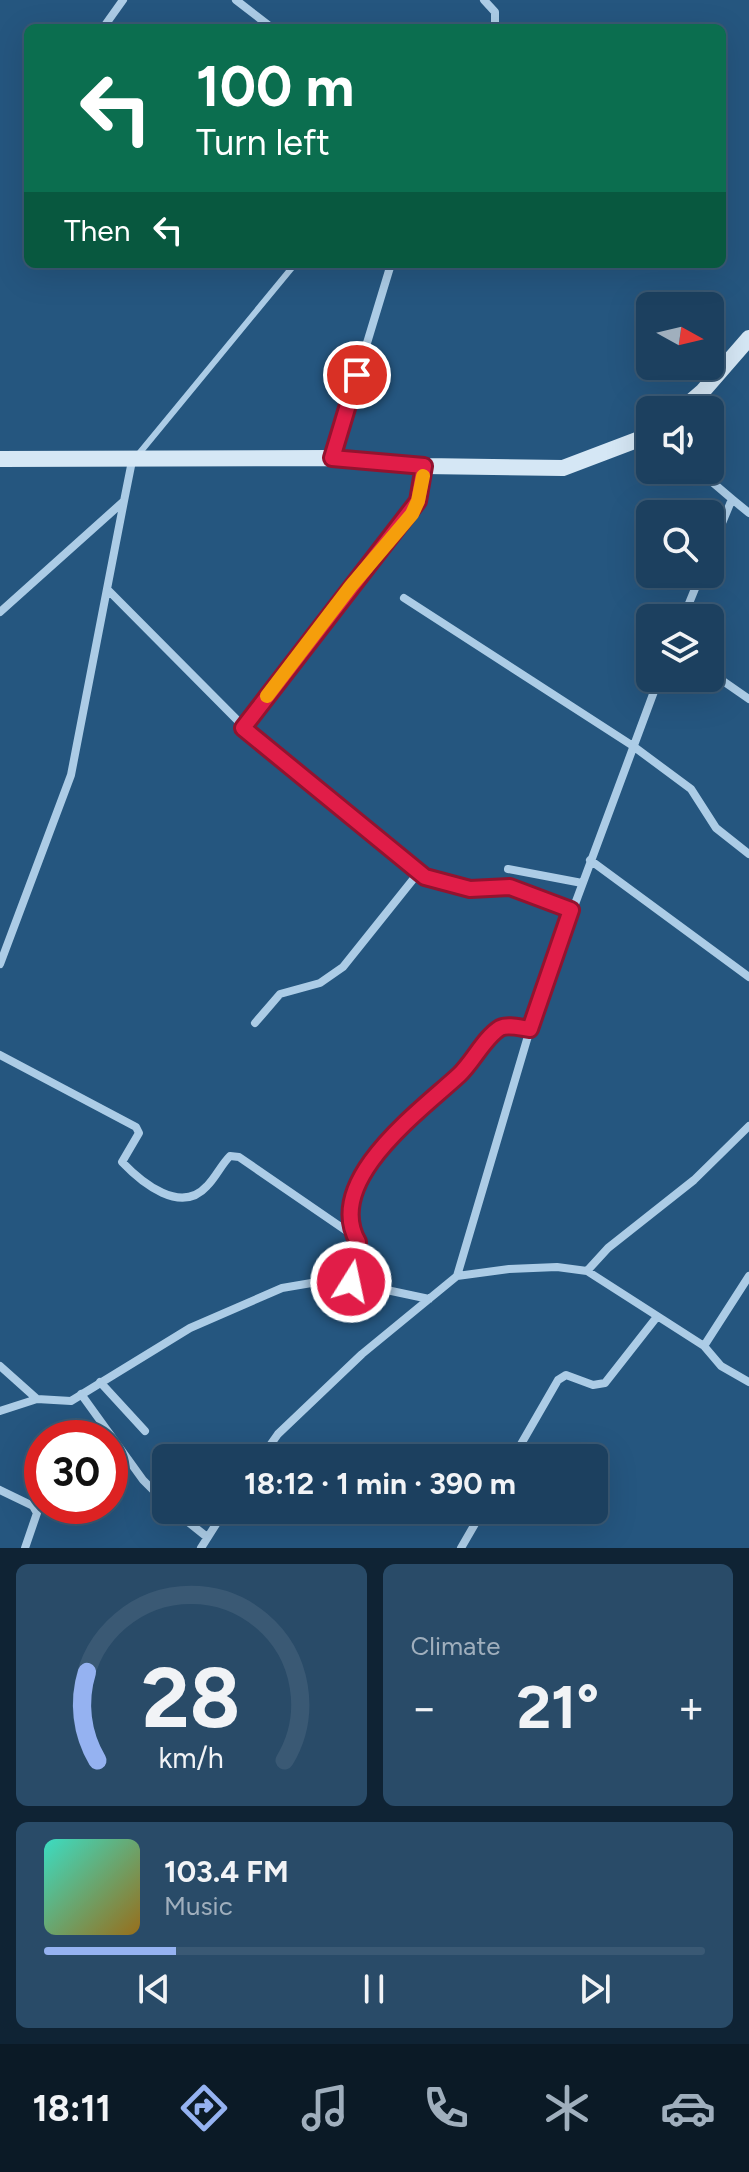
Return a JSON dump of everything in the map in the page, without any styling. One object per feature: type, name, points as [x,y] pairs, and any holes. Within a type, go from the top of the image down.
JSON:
[{"type":"street","points":[[106,24],[123,0]]},
{"type":"street","points":[[236,0],[267,24]]},
{"type":"street","points":[[484,0],[495,12],[495,24]]},
{"type":"street","points":[[332,458],[390,268]]},
{"type":"street","points":[[697,396],[749,338]]},
{"type":"street","points":[[0,459],[332,458],[424,466],[563,468],[636,440]]},
{"type":"street","points":[[0,964],[71,775],[132,461]]},
{"type":"street","points":[[243,728],[351,586],[412,514],[418,501],[424,466]]},
{"type":"street","points":[[714,484],[749,513]]},
{"type":"street","points":[[724,518],[732,499]]},
{"type":"street","points":[[0,612],[124,501]]},
{"type":"street","points":[[109,591],[243,728],[419,872],[449,886],[510,887],[571,910]]},
{"type":"street","points":[[404,598],[633,746],[691,789],[716,828],[749,854]]},
{"type":"street","points":[[724,682],[749,699]]},
{"type":"street","points":[[457,1276],[530,1029],[571,910],[654,692]]},
{"type":"street","points":[[590,860],[749,977]]},
{"type":"street","points":[[508,869],[582,883]]},
{"type":"street","points":[[255,1023],[280,994],[320,983],[343,967],[419,872]]},
{"type":"street","points":[[351,1282],[357,1249],[349,1216],[352,1199],[368,1166],[394,1134],[460,1073],[497,1030],[507,1026],[530,1029]]},
{"type":"street","points":[[0,1055],[136,1127],[139,1133],[122,1162],[134,1175],[168,1196],[187,1198],[206,1189],[226,1161],[239,1157],[354,1236]]},
{"type":"street","points":[[587,1271],[608,1248],[694,1180],[749,1126]]},
{"type":"street","points":[[271,1444],[362,1354],[457,1276],[509,1269],[557,1267],[587,1271],[600,1277],[656,1318],[704,1346],[721,1366],[749,1382]]},
{"type":"street","points":[[704,1346],[749,1276]]},
{"type":"street","points":[[0,1411],[37,1399],[71,1401],[190,1328],[282,1288],[335,1279],[429,1299]]},
{"type":"street","points":[[521,1444],[558,1380],[566,1375],[593,1385],[605,1383],[656,1318]]},
{"type":"street","points":[[0,1366],[37,1399]]},
{"type":"street","points":[[100,1382],[145,1431]]},
{"type":"street","points":[[81,1394],[152,1489]]},
{"type":"street","points":[[0,1490],[33,1506],[37,1513],[25,1548]]},
{"type":"street","points":[[191,1524],[207,1537]]},
{"type":"street","points":[[201,1548],[216,1524]]},
{"type":"street","points":[[461,1548],[475,1524]]},
{"type":"lane","points":[[132,461],[292,268]]},
{"type":"slow traffic","points":[[267,696],[351,586],[412,514],[423,476]]},
{"type":"route","points":[[351,1282],[358,1242],[350,1230],[349,1216],[352,1199],[368,1166],[394,1134],[469,1064],[497,1030],[507,1026],[530,1029],[571,910],[510,887],[470,889],[449,886],[425,877],[243,728],[351,586],[412,514],[418,501],[424,466],[332,458],[357,375]]}]
